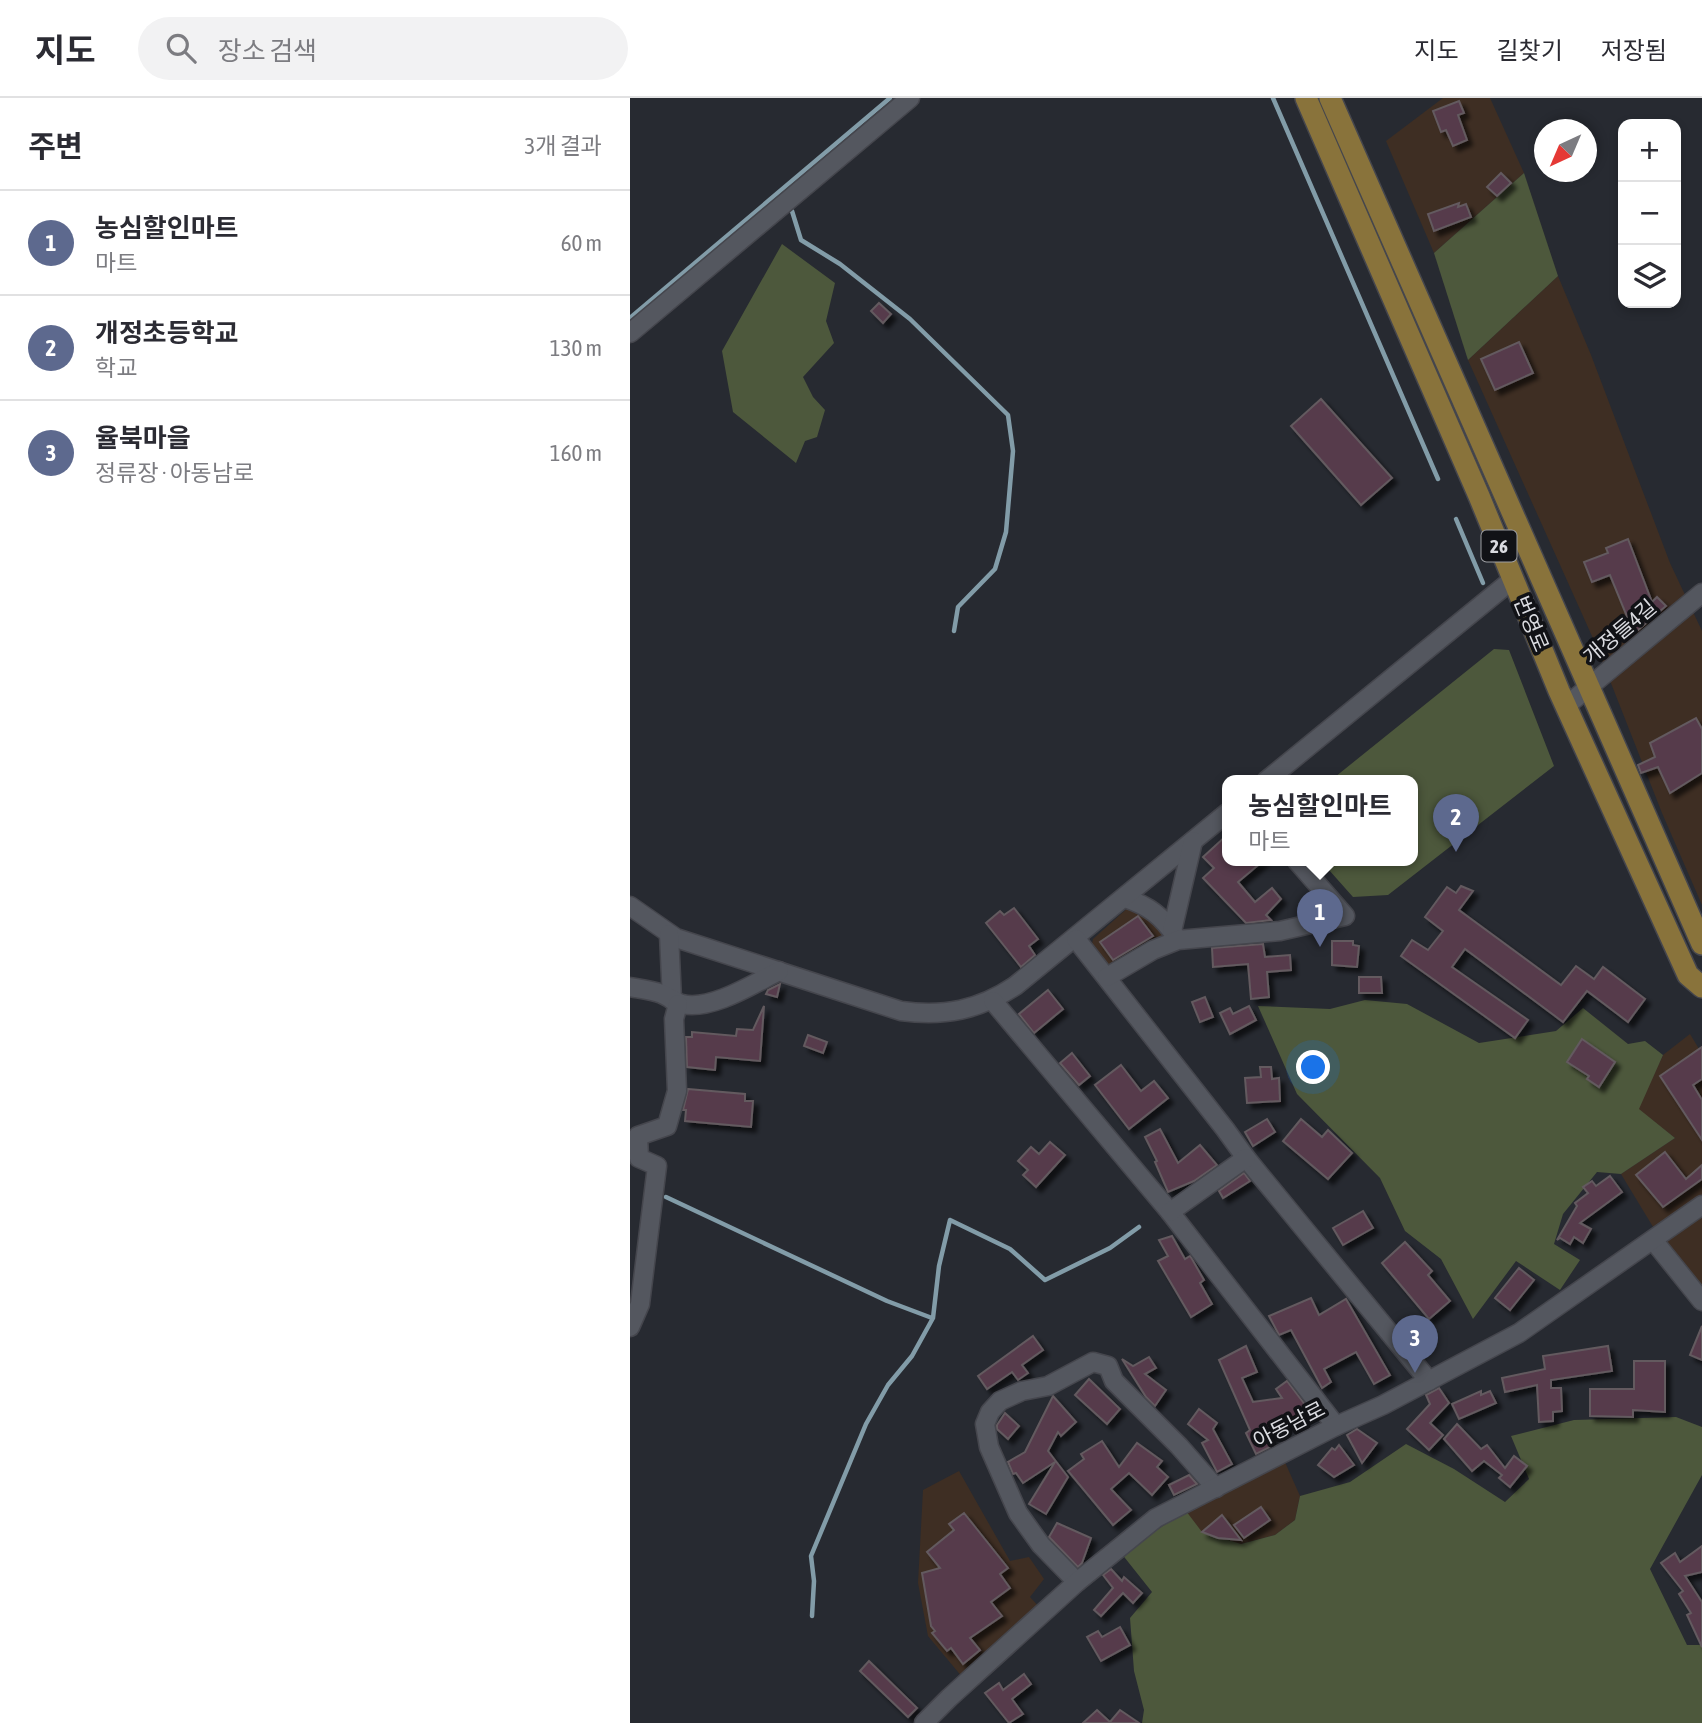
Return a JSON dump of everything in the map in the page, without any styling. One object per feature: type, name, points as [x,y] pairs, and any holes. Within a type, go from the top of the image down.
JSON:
[{"type":"main road","name":"번영로","points":[[1306,98],[1479,496],[1566,706],[1688,975],[1702,988]]},
{"type":"main road","name":"번영로","points":[[1330,98],[1702,944]]},
{"type":"street","points":[[630,333],[911,98]]},
{"type":"street","points":[[1273,775],[1512,580]]},
{"type":"street","name":"개정들4길","points":[[1566,706],[1702,593]]},
{"type":"street","points":[[630,906],[669,934],[901,1011],[925,1014],[974,1007],[993,1001],[1076,939],[1222,817]]},
{"type":"street","points":[[1175,935],[1193,841]]},
{"type":"street","points":[[1107,977],[1175,935],[1280,931],[1345,916],[1301,866]]},
{"type":"street","points":[[1125,898],[1145,905],[1163,919],[1175,935]]},
{"type":"street","points":[[630,1327],[640,1304],[657,1166],[639,1158],[638,1136],[667,1126],[677,1091],[675,1002],[669,934]]},
{"type":"street","points":[[1076,939],[1246,1158],[1429,1381]]},
{"type":"street","points":[[630,987],[648,990],[675,1002],[693,1006],[712,1002],[779,971]]},
{"type":"street","points":[[993,1001],[1170,1212],[1336,1426]]},
{"type":"street","points":[[1170,1212],[1246,1158]]},
{"type":"street","name":"아동남로","points":[[924,1723],[1077,1582],[1156,1518],[1196,1495],[1216,1488],[1336,1426],[1383,1405],[1519,1333],[1702,1205]]},
{"type":"street","points":[[1653,1240],[1702,1301]]},
{"type":"street","points":[[1077,1582],[1041,1545],[1018,1513],[989,1447],[985,1424],[990,1412],[1000,1401],[1022,1391],[1048,1386],[1093,1362],[1108,1366],[1114,1381],[1179,1446],[1216,1488]]},
{"type":"shaded area","points":[[1443,98],[1490,98],[1524,173],[1434,253],[1386,141]]},
{"type":"shaded area","points":[[1558,276],[1670,563],[1702,631],[1702,905],[1662,813],[1596,645],[1468,360]]},
{"type":"shaded area","points":[[1131,905],[1147,912],[1167,938],[1108,970],[1091,949],[1093,939]]},
{"type":"shaded area","points":[[1690,1034],[1702,1054],[1702,1290],[1664,1245],[1621,1174],[1675,1138],[1638,1109],[1663,1055]]},
{"type":"shaded area","points":[[1284,1460],[1300,1496],[1295,1520],[1275,1535],[1241,1544],[1203,1538],[1186,1511]]},
{"type":"shaded area","points":[[959,1471],[1010,1561],[1029,1557],[1044,1579],[1030,1597],[1040,1608],[963,1678],[928,1636],[918,1583],[923,1490]]},
{"type":"green space","points":[[1524,173],[1558,276],[1468,360],[1434,253]]},
{"type":"green space","points":[[782,244],[835,283],[826,321],[834,343],[803,377],[813,397],[825,410],[817,437],[805,441],[796,463],[733,412],[722,351]]},
{"type":"green space","points":[[1494,649],[1509,650],[1554,766],[1388,895],[1353,897],[1325,866],[1418,866],[1418,775],[1337,775]]},
{"type":"green space","points":[[1365,1000],[1407,1004],[1479,1043],[1556,1031],[1583,1008],[1628,1044],[1645,1041],[1663,1055],[1639,1109],[1675,1138],[1621,1174],[1597,1172],[1563,1214],[1554,1244],[1580,1260],[1560,1290],[1516,1261],[1473,1319],[1441,1259],[1405,1231],[1380,1178],[1297,1094],[1258,1006],[1330,1009]]},
{"type":"green space","points":[[1676,1417],[1702,1427],[1702,1475],[1650,1569],[1687,1645],[1702,1645],[1702,1723],[1142,1723],[1144,1710],[1134,1671],[1130,1618],[1152,1592],[1121,1553],[1186,1511],[1202,1532],[1241,1544],[1275,1535],[1295,1520],[1300,1496],[1350,1482],[1406,1444],[1454,1469],[1505,1502],[1529,1479],[1511,1436],[1574,1420]]},
{"type":"building","points":[[1459,101],[1464,113],[1458,115],[1467,140],[1453,146],[1446,130],[1441,132],[1433,111]]},
{"type":"building","points":[[1501,173],[1511,183],[1497,196],[1487,187]]},
{"type":"building","points":[[1459,203],[1458,207],[1466,204],[1471,217],[1434,231],[1428,214]]},
{"type":"building","points":[[879,303],[891,314],[883,323],[871,311]]},
{"type":"building","points":[[1519,342],[1533,373],[1495,390],[1481,359]]},
{"type":"building","points":[[1321,399],[1392,478],[1361,505],[1291,426]]},
{"type":"building","points":[[1628,539],[1652,602],[1657,597],[1666,606],[1637,631],[1630,624],[1610,575],[1592,582],[1584,562],[1608,553],[1606,548]]},
{"type":"building","points":[[1696,718],[1702,729],[1702,773],[1670,793],[1658,767],[1641,773],[1638,765],[1655,757],[1650,743]]},
{"type":"building","points":[[1222,840],[1222,866],[1257,866],[1238,882],[1255,902],[1272,888],[1281,899],[1266,915],[1271,920],[1246,923],[1203,878],[1214,868],[1203,857]]},
{"type":"building","points":[[1461,886],[1473,891],[1459,910],[1561,985],[1576,966],[1594,979],[1603,967],[1645,999],[1628,1022],[1587,991],[1563,1022],[1465,949],[1452,967],[1528,1020],[1515,1038],[1401,956],[1412,940],[1428,950],[1443,931],[1425,917],[1447,887],[1456,893]]},
{"type":"building","points":[[1014,908],[1038,939],[1029,946],[1035,955],[1021,967],[986,923],[1000,911],[1004,915]]},
{"type":"building","points":[[1138,916],[1153,936],[1113,960],[1100,942]]},
{"type":"building","points":[[1332,941],[1353,941],[1353,945],[1359,946],[1357,967],[1332,965]]},
{"type":"building","points":[[1263,944],[1265,957],[1290,955],[1291,970],[1267,972],[1269,997],[1251,999],[1248,964],[1213,967],[1212,948]]},
{"type":"building","points":[[1359,977],[1381,977],[1382,993],[1359,993]]},
{"type":"building","points":[[780,984],[777,997],[766,994],[768,990]]},
{"type":"building","points":[[1048,990],[1063,1009],[1034,1033],[1019,1014]]},
{"type":"building","points":[[1205,997],[1213,1017],[1200,1022],[1192,1002]]},
{"type":"building","points":[[764,1006],[760,1061],[716,1057],[715,1070],[687,1067],[686,1037],[692,1037],[692,1032],[736,1036],[737,1029],[753,1030]]},
{"type":"building","points":[[1249,1006],[1256,1020],[1230,1034],[1220,1013],[1230,1008],[1233,1014]]},
{"type":"building","points":[[808,1035],[827,1042],[823,1053],[804,1046]]},
{"type":"building","points":[[1582,1039],[1615,1062],[1599,1087],[1587,1079],[1589,1076],[1567,1062]]},
{"type":"building","points":[[1702,1047],[1702,1079],[1693,1085],[1702,1100],[1702,1140],[1660,1076]]},
{"type":"building","points":[[1072,1053],[1090,1076],[1079,1085],[1060,1063]]},
{"type":"building","points":[[1121,1065],[1141,1091],[1154,1081],[1168,1098],[1129,1129],[1095,1085]]},
{"type":"building","points":[[1260,1067],[1271,1067],[1272,1079],[1279,1078],[1280,1101],[1247,1103],[1245,1078],[1261,1077]]},
{"type":"building","points":[[688,1089],[745,1094],[745,1101],[753,1101],[751,1127],[685,1121],[686,1110],[683,1110]]},
{"type":"building","points":[[1267,1119],[1275,1132],[1253,1146],[1245,1132]]},
{"type":"building","points":[[1301,1119],[1322,1137],[1328,1130],[1352,1153],[1328,1179],[1283,1141]]},
{"type":"building","points":[[1160,1129],[1178,1163],[1200,1145],[1217,1165],[1194,1181],[1168,1192],[1145,1137]]},
{"type":"building","points":[[1050,1142],[1065,1155],[1036,1187],[1023,1175],[1028,1170],[1018,1161],[1031,1147],[1039,1154]]},
{"type":"building","points":[[1665,1152],[1686,1179],[1702,1165],[1702,1179],[1663,1207],[1636,1175]]},
{"type":"building","points":[[1244,1173],[1250,1181],[1223,1198],[1219,1191]]},
{"type":"building","points":[[1610,1176],[1622,1192],[1580,1223],[1591,1229],[1583,1243],[1574,1237],[1570,1244],[1560,1238],[1557,1240],[1577,1206],[1575,1203],[1588,1193],[1583,1187],[1592,1181],[1596,1186]]},
{"type":"building","points":[[1363,1211],[1373,1228],[1343,1245],[1333,1228]]},
{"type":"building","points":[[1172,1236],[1185,1259],[1190,1256],[1192,1259],[1204,1280],[1200,1283],[1212,1304],[1191,1317],[1158,1261],[1168,1256],[1159,1240]]},
{"type":"building","points":[[1405,1242],[1432,1271],[1428,1275],[1450,1301],[1429,1319],[1382,1263]]},
{"type":"building","points":[[1519,1268],[1534,1280],[1510,1310],[1495,1298]]},
{"type":"building","points":[[1311,1298],[1319,1315],[1346,1299],[1390,1375],[1374,1384],[1356,1352],[1324,1369],[1331,1382],[1322,1388],[1291,1330],[1279,1335],[1269,1316]]},
{"type":"building","points":[[1702,1326],[1702,1360],[1690,1355]]},
{"type":"building","points":[[1033,1336],[1043,1350],[1022,1365],[1028,1373],[1018,1380],[1012,1372],[987,1389],[978,1376]]},
{"type":"building","points":[[1246,1346],[1257,1372],[1242,1378],[1253,1402],[1282,1398],[1276,1389],[1287,1381],[1309,1410],[1270,1437],[1274,1445],[1256,1454],[1246,1433],[1250,1430],[1219,1360]]},
{"type":"building","points":[[1608,1346],[1612,1371],[1551,1380],[1551,1388],[1561,1388],[1562,1411],[1553,1412],[1553,1421],[1539,1422],[1537,1385],[1505,1392],[1502,1378],[1545,1369],[1543,1356]]},
{"type":"building","points":[[1149,1357],[1156,1368],[1145,1374],[1166,1390],[1155,1406],[1146,1397],[1122,1359],[1133,1366]]},
{"type":"building","points":[[1634,1361],[1665,1361],[1665,1412],[1633,1410],[1633,1417],[1590,1416],[1590,1389],[1634,1389]]},
{"type":"building","points":[[1089,1379],[1120,1409],[1107,1424],[1075,1395]]},
{"type":"building","points":[[1439,1388],[1449,1403],[1430,1423],[1443,1435],[1429,1450],[1407,1429],[1430,1404],[1426,1395]]},
{"type":"building","points":[[1481,1391],[1481,1395],[1490,1391],[1496,1403],[1459,1419],[1452,1404]]},
{"type":"building","points":[[1053,1396],[1076,1422],[1061,1436],[1058,1432],[1048,1451],[1068,1477],[1046,1514],[1029,1504],[1055,1462],[1023,1483],[1016,1473],[1013,1474],[1008,1462],[1025,1452]]},
{"type":"building","points":[[1199,1409],[1217,1423],[1213,1429],[1232,1464],[1217,1472],[1202,1443],[1208,1440],[1188,1424]]},
{"type":"building","points":[[1005,1413],[1019,1426],[1008,1439],[997,1429]]},
{"type":"building","points":[[1457,1424],[1481,1449],[1487,1445],[1505,1468],[1514,1456],[1527,1466],[1510,1487],[1499,1478],[1502,1475],[1484,1461],[1472,1471],[1444,1439]]},
{"type":"building","points":[[1357,1429],[1377,1443],[1362,1463],[1347,1435]]},
{"type":"building","points":[[1102,1441],[1119,1467],[1137,1443],[1162,1461],[1157,1467],[1168,1477],[1152,1495],[1129,1473],[1111,1489],[1131,1510],[1113,1525],[1068,1471],[1084,1459],[1081,1454]]},
{"type":"building","points":[[1339,1445],[1354,1465],[1334,1477],[1318,1465],[1332,1448],[1335,1450]]},
{"type":"building","points":[[1189,1475],[1197,1484],[1174,1495],[1169,1485]]},
{"type":"building","points":[[1261,1507],[1270,1520],[1244,1538],[1234,1525]]},
{"type":"building","points":[[964,1513],[1008,1568],[1000,1574],[1010,1588],[991,1602],[1002,1616],[970,1638],[980,1650],[963,1664],[951,1648],[947,1651],[932,1633],[935,1631],[931,1626],[922,1573],[940,1568],[927,1552],[954,1530],[949,1524]]},
{"type":"building","points":[[1222,1515],[1241,1540],[1218,1538],[1202,1532]]},
{"type":"building","points":[[1057,1523],[1091,1538],[1078,1567],[1049,1537]]},
{"type":"building","points":[[1702,1546],[1702,1572],[1685,1576],[1702,1602],[1702,1647],[1687,1615],[1691,1613],[1679,1594],[1683,1591],[1661,1563],[1675,1553],[1680,1562]]},
{"type":"building","points":[[1111,1569],[1122,1581],[1124,1577],[1142,1593],[1133,1603],[1123,1593],[1101,1616],[1094,1610],[1113,1588],[1103,1575]]},
{"type":"building","points":[[1120,1627],[1130,1645],[1101,1661],[1087,1637],[1098,1631],[1102,1637]]},
{"type":"building","points":[[869,1661],[917,1708],[908,1717],[860,1671]]},
{"type":"building","points":[[1024,1674],[1031,1684],[1012,1699],[1023,1714],[1009,1723],[985,1693],[999,1683],[1003,1690]]},
{"type":"building","points":[[1097,1710],[1110,1722],[1120,1710],[1139,1723],[1083,1723]]},
{"type":"waterway","points":[[630,318],[890,98]]},
{"type":"waterway","points":[[1273,98],[1438,479]]},
{"type":"waterway","points":[[792,211],[801,240],[840,264],[910,319],[1008,415],[1013,451],[1006,532],[995,569],[958,607],[954,631]]},
{"type":"waterway","points":[[1456,519],[1483,583]]},
{"type":"waterway","points":[[666,1197],[887,1301],[932,1318]]},
{"type":"waterway","points":[[812,1616],[814,1581],[811,1556],[866,1424],[888,1385],[912,1356],[933,1318],[939,1266],[950,1220],[1010,1249],[1045,1280],[1110,1248],[1139,1227]]},
{"type":"place","name":"개정초등학교","points":[[1456,852]]},
{"type":"place","name":"농심할인마트","points":[[1320,947]]},
{"type":"place","name":"율북마을","points":[[1415,1373]]}]
